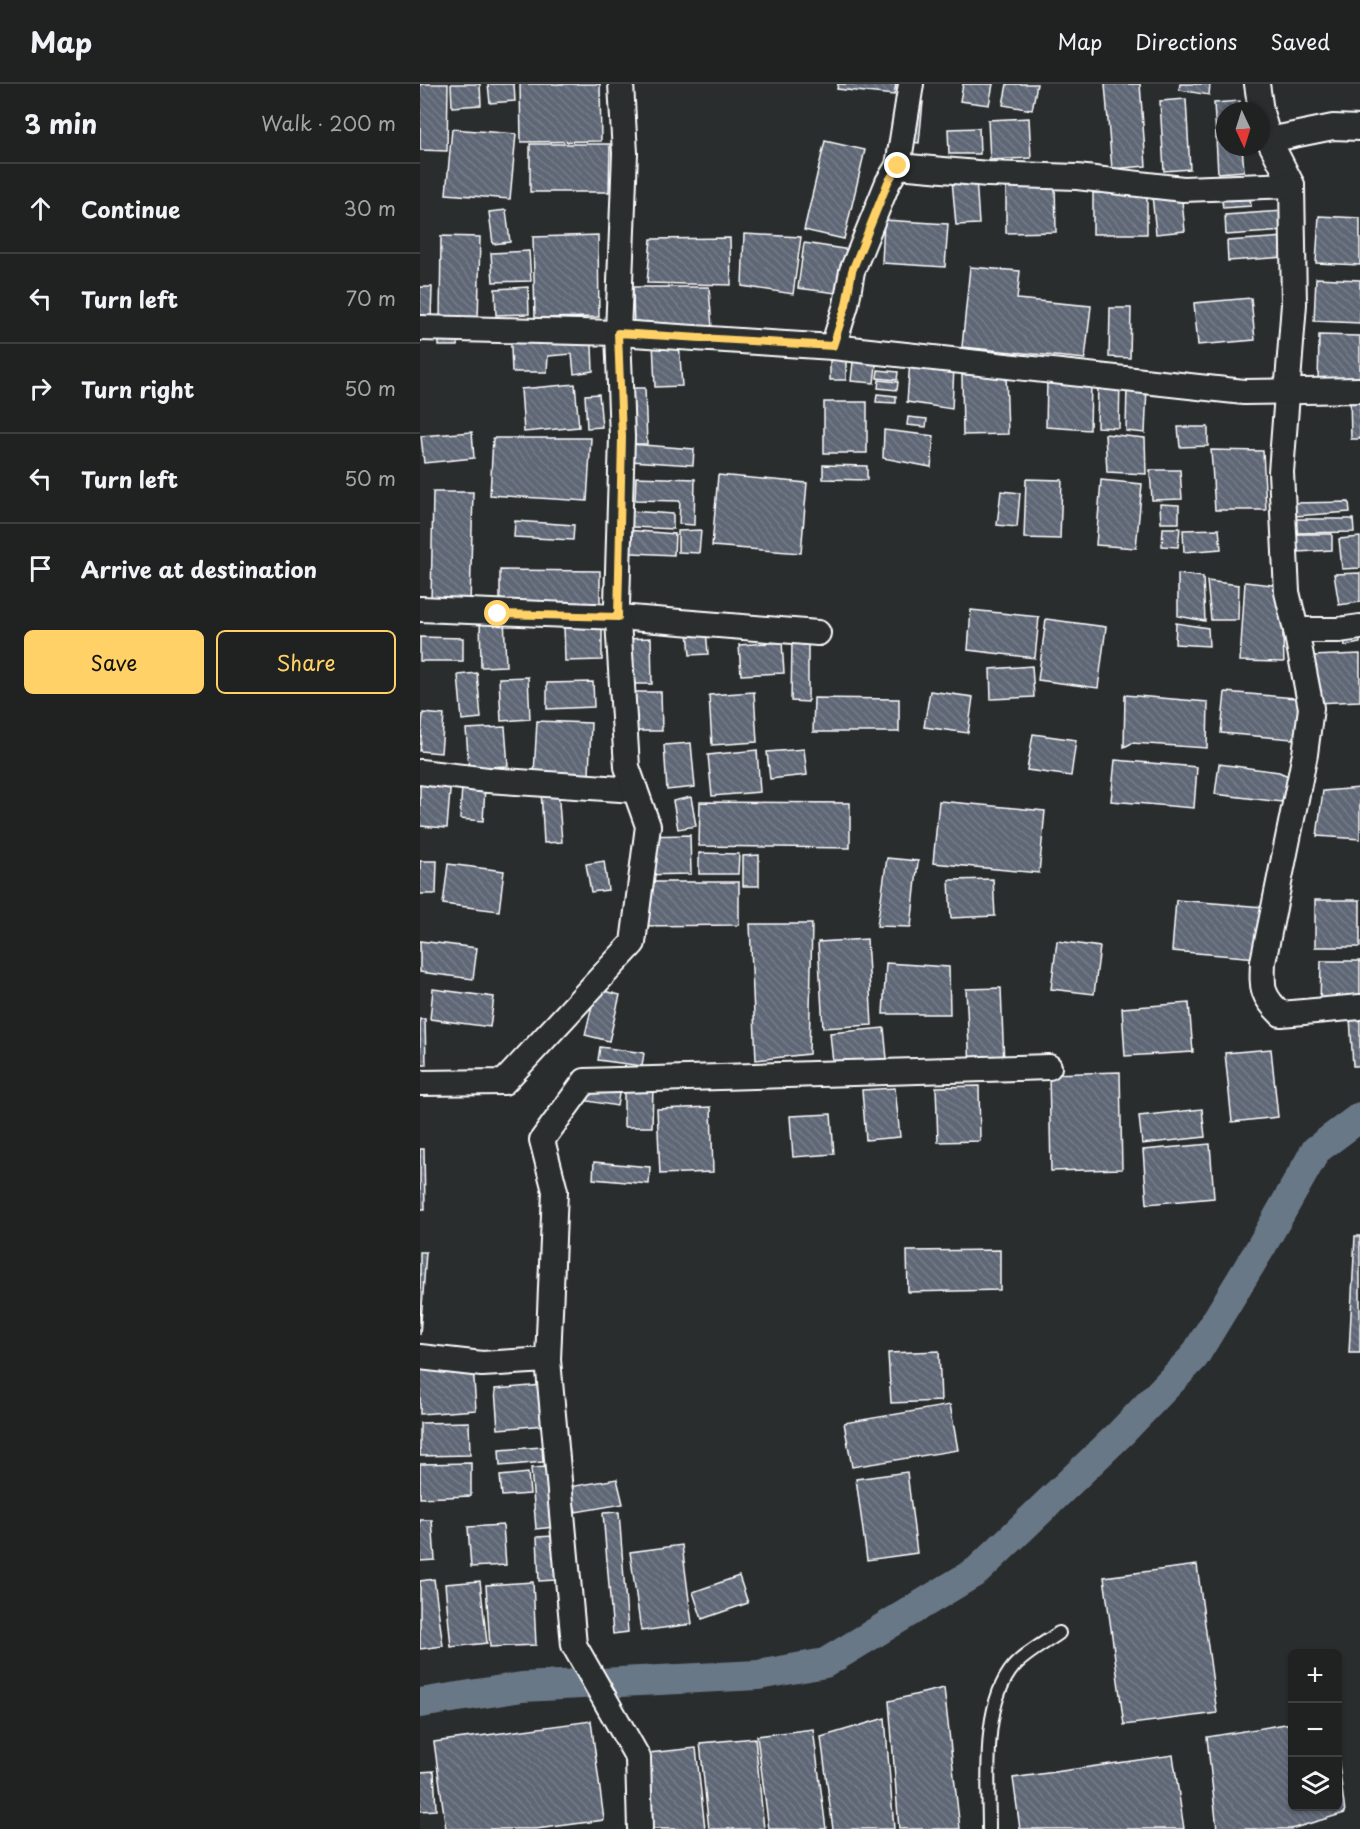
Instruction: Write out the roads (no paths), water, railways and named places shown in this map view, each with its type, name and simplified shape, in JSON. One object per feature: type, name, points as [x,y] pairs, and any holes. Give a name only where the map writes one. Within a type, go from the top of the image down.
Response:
[{"type":"street","points":[[420,1083],[504,1082],[633,943],[648,826],[627,767],[618,617],[622,437],[618,333],[625,153],[621,84]]},
{"type":"street","points":[[833,346],[846,305],[852,271],[888,182],[898,166],[911,84]]},
{"type":"street","points":[[1257,84],[1260,102]]},
{"type":"street","points":[[1270,140],[1334,128],[1360,128]]},
{"type":"street","points":[[1270,142],[1292,184],[1294,304],[1281,472],[1287,592],[1311,708],[1305,754],[1263,962],[1262,988],[1267,1000],[1281,1014],[1360,1007]]},
{"type":"street","points":[[898,166],[988,174],[1077,177],[1183,189],[1292,184]]},
{"type":"street","points":[[420,328],[618,333],[833,346],[1244,392],[1360,390]]},
{"type":"street","points":[[420,609],[618,617],[818,633]]},
{"type":"street","points":[[1296,630],[1339,630],[1360,627]]},
{"type":"street","points":[[420,772],[488,780],[635,790]]},
{"type":"street","points":[[640,1829],[638,1758],[574,1645],[548,1360],[555,1191],[542,1140],[585,1081],[1049,1067]]},
{"type":"street","points":[[420,1357],[482,1364],[548,1360]]},
{"type":"lane","points":[[989,1829],[990,1744],[998,1691],[1015,1665],[1059,1633]]},
{"type":"waterway","points":[[420,1703],[522,1687],[758,1675],[825,1663],[977,1571],[1120,1434],[1194,1357],[1261,1247],[1316,1150],[1360,1117]]}]
